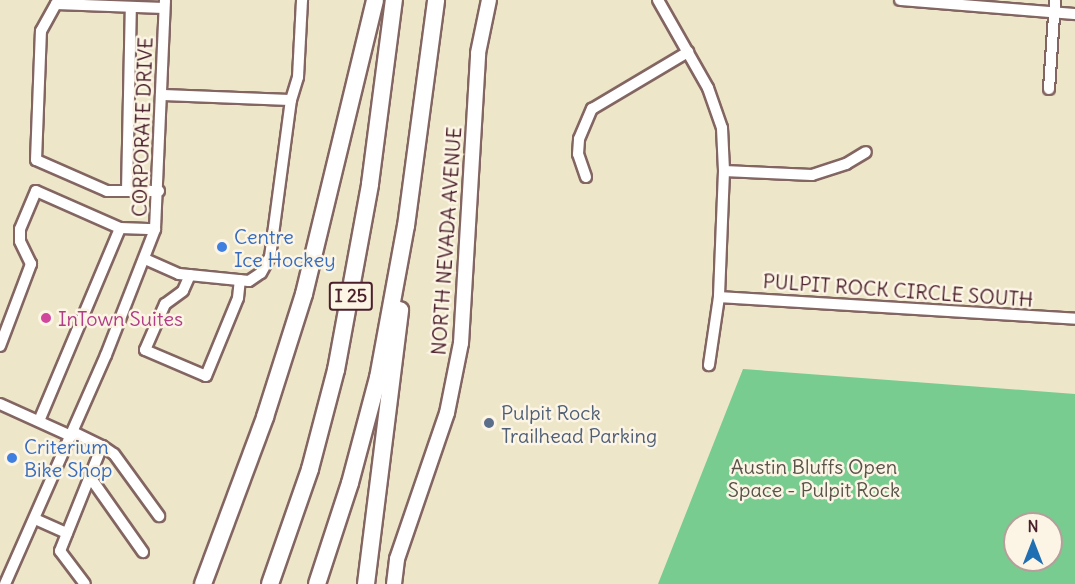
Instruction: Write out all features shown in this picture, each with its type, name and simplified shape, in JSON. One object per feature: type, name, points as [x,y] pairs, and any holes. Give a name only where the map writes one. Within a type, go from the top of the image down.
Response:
[{"type":"highway","points":[[203,584],[265,417],[304,294],[375,0]]},
{"type":"highway","name":"I 25","points":[[270,584],[310,469],[336,370],[370,184],[394,0]]},
{"type":"highway","name":"I 25","points":[[317,584],[350,483],[378,378],[412,183],[436,0]]},
{"type":"highway","points":[[366,584],[392,399],[412,183]]},
{"type":"main road","name":"NORTH NEVADA AVENUE","points":[[394,584],[398,559],[447,413],[462,344],[478,53],[489,0]]},
{"type":"street","points":[[145,259],[179,274],[249,281],[261,273],[270,256],[291,100],[298,77],[302,0]]},
{"type":"street","points":[[658,0],[688,52],[718,113],[724,171],[719,297],[709,365]]},
{"type":"street","points":[[900,0],[1075,14]]},
{"type":"street","points":[[1049,89],[1055,0]]},
{"type":"street","points":[[159,191],[107,191],[36,160],[41,31],[56,4],[131,7],[165,4]]},
{"type":"street","name":"CORPORATE DRIVE","points":[[5,584],[72,434],[156,229],[165,4]]},
{"type":"street","points":[[127,191],[131,7]]},
{"type":"street","points":[[586,177],[578,154],[579,139],[592,109],[688,52]]},
{"type":"street","points":[[162,94],[291,100]]},
{"type":"street","points":[[724,171],[812,176],[846,164],[866,152]]},
{"type":"street","points":[[0,346],[31,264],[20,241],[20,229],[36,191],[120,228],[156,229]]},
{"type":"street","points":[[39,421],[120,228]]},
{"type":"street","points":[[190,275],[183,291],[165,304],[145,350],[206,376],[238,298],[240,280]]},
{"type":"street","name":"PULPIT ROCK CIRCLE SOUTH","points":[[719,297],[1075,319]]},
{"type":"street","points":[[0,404],[102,446],[114,454],[159,516]]},
{"type":"street","points":[[85,584],[60,551],[102,446]]},
{"type":"street","points":[[90,477],[143,552]]},
{"type":"street","points":[[35,519],[67,533]]},
{"type":"green space","name":"Austin Bluffs Open Space - Pulpit Rock","points":[[743,369],[1075,394],[1075,584],[658,584]]},
{"type":"place","name":"Centre Ice Hockey","points":[[222,247]]},
{"type":"place","name":"InTown Suites","points":[[46,318]]},
{"type":"place","name":"Pulpit Rock Trailhead Parking","points":[[489,423]]},
{"type":"place","name":"Criterium Bike Shop","points":[[12,458]]}]
